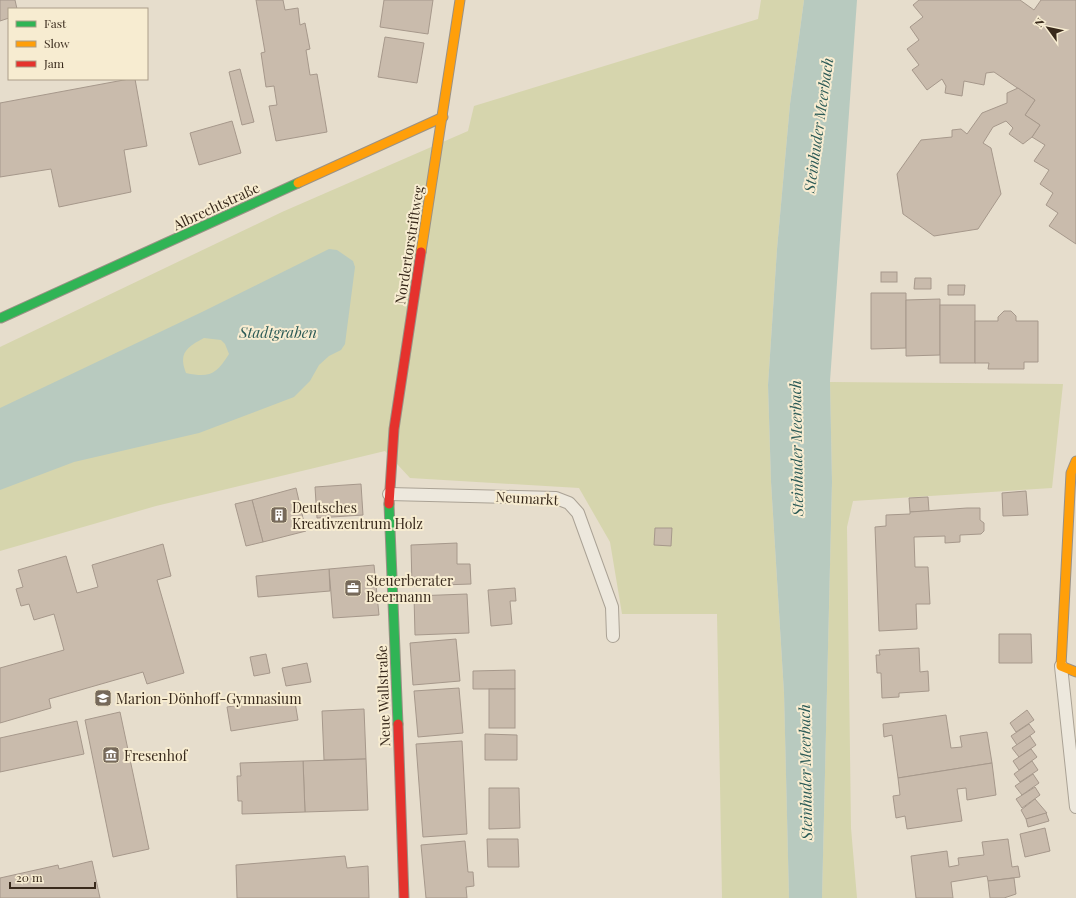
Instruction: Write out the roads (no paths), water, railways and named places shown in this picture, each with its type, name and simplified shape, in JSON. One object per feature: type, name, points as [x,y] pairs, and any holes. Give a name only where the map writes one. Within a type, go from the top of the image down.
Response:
[{"type":"street","name":"Nordertorstriftweg","points":[[389,494],[394,429],[460,0]]},
{"type":"street","name":"Albrechtstraße","points":[[1,318],[443,117]]},
{"type":"street","points":[[1076,460],[1071,473],[1061,666],[1076,672]]},
{"type":"street","name":"Neue Wallstraße","points":[[389,494],[404,898]]},
{"type":"lane","name":"Neumarkt","points":[[389,494],[556,498],[566,500],[578,512],[612,606],[613,636]]},
{"type":"lane","points":[[1061,666],[1076,807]]},
{"type":"water","name":"Steinhuder Meerbach","points":[[804,0],[857,0],[830,381],[832,482],[822,898],[789,898],[784,693],[771,482],[768,385],[777,249],[790,104]]},
{"type":"water","name":"Stadtgraben","points":[[329,249],[337,250],[353,261],[355,267],[345,344],[341,350],[329,356],[319,365],[310,381],[294,397],[199,433],[74,462],[0,490],[0,408],[202,312]],"holes":[[[204,338],[221,340],[225,344],[229,354],[216,371],[206,375],[186,373],[183,360],[186,351],[193,344]]]},
{"type":"place","name":"Deutsches Kreativzentrum Holz","points":[[279,515]]},
{"type":"place","name":"Steuerberater Beermann","points":[[353,588]]},
{"type":"place","name":"Marion-Dönhoff-Gymnasium","points":[[103,698]]},
{"type":"place","name":"Fresenhof","points":[[111,755]]}]
